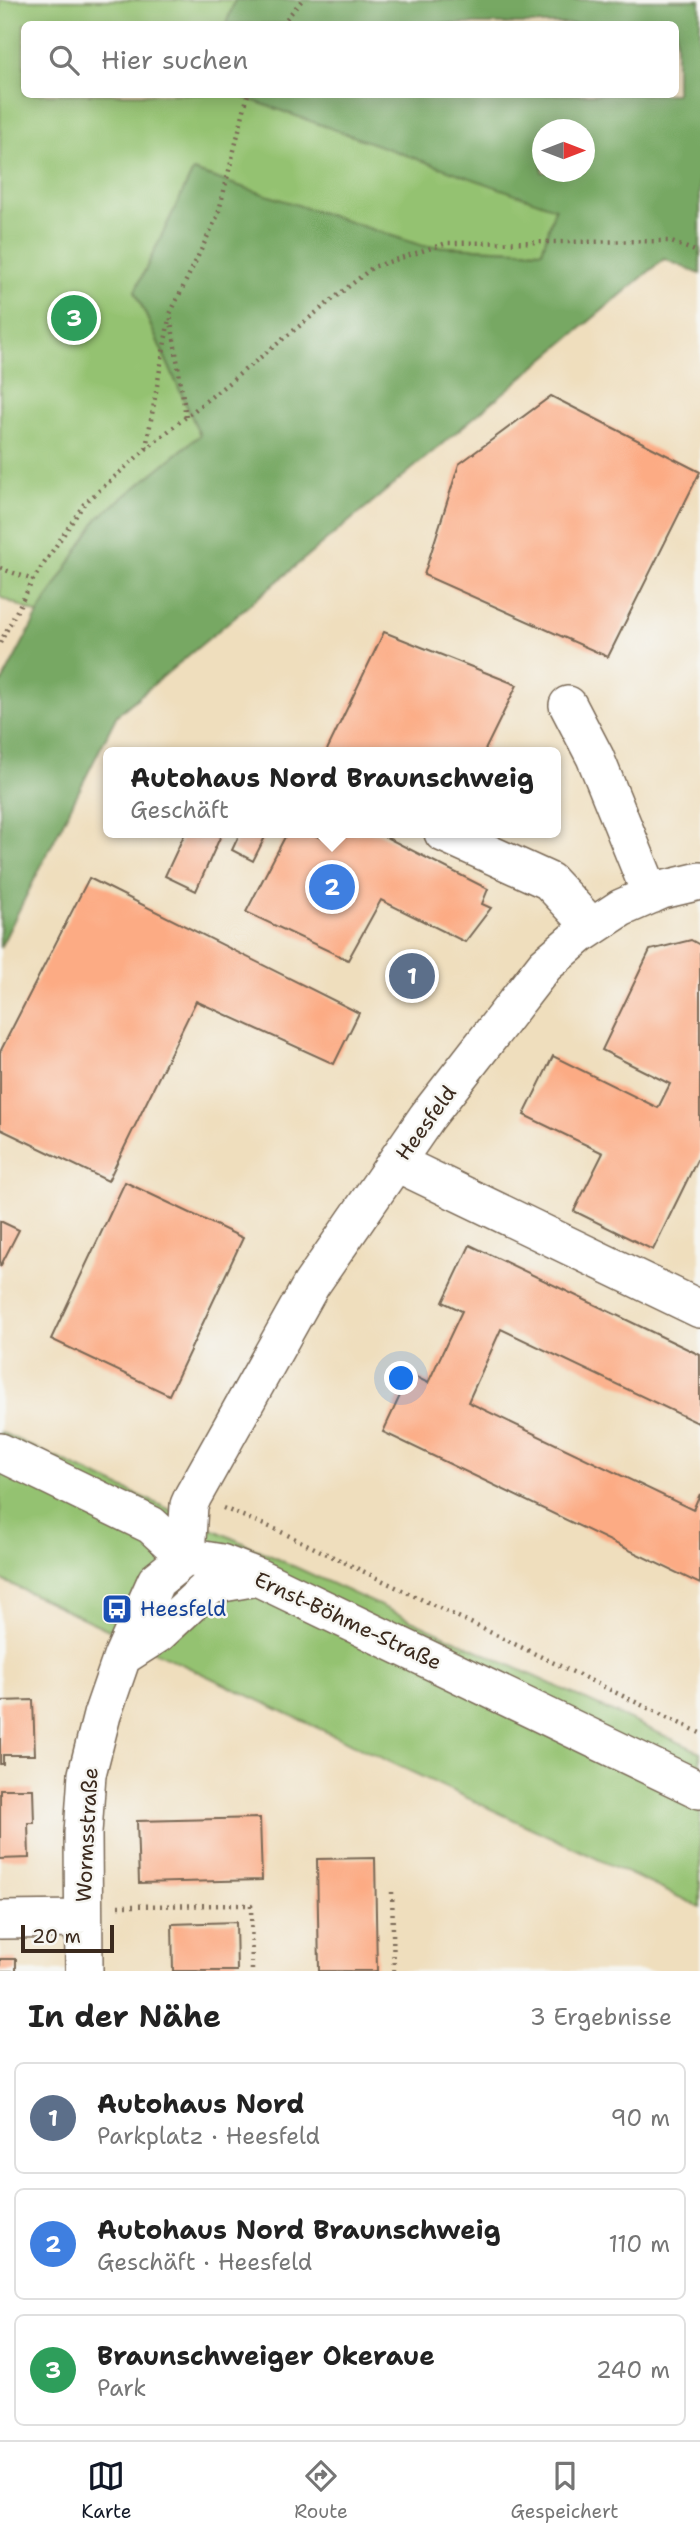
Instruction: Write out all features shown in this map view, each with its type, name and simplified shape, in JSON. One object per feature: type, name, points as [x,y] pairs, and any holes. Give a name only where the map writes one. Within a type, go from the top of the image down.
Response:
[{"type":"street","points":[[568,705],[595,757],[651,895]]},
{"type":"street","points":[[454,838],[549,881],[592,927]]},
{"type":"street","name":"Heesfeld","points":[[186,1558],[189,1505],[193,1496],[311,1285],[428,1117],[545,965],[592,927],[621,908],[651,895],[700,881]]},
{"type":"street","points":[[397,1163],[700,1309]]},
{"type":"street","points":[[0,1452],[151,1525],[186,1558]]},
{"type":"street","name":"Ernst-Böhme-Straße","points":[[186,1558],[221,1563],[257,1577],[700,1790]]},
{"type":"street","name":"Wormsstraße","points":[[84,1971],[83,1833],[87,1774],[102,1715],[122,1657],[156,1581],[186,1558]]},
{"type":"street","points":[[122,1657],[158,1634],[211,1585],[257,1577]]},
{"type":"street","points":[[0,1920],[83,1912]]},
{"type":"path","points":[[284,21],[302,0]]},
{"type":"path","points":[[146,449],[170,314],[218,215],[247,98]]},
{"type":"path","points":[[0,643],[33,580],[84,504],[146,449],[373,267],[447,243],[669,241],[700,253]]},
{"type":"path","points":[[170,314],[186,417]]},
{"type":"path","points":[[0,568],[33,580]]},
{"type":"path","points":[[193,1496],[276,1530],[700,1733]]},
{"type":"path","points":[[392,1892],[394,1971]]},
{"type":"path","points":[[83,1912],[251,1905],[252,1971]]},
{"type":"green space","points":[[0,0],[700,0],[700,271],[553,216],[542,251],[423,246],[193,171],[135,291],[200,435],[98,518],[38,614],[0,597]]},
{"type":"green space","points":[[235,0],[700,0],[700,274],[664,259],[117,715],[0,948],[0,686],[38,614],[98,518],[200,435],[135,291],[193,171],[423,246],[542,251],[555,208],[245,98],[679,98],[679,21],[227,21]]},
{"type":"green space","points":[[0,1432],[700,1752],[700,1907],[0,1579]]},
{"type":"building","points":[[551,396],[700,472],[608,657],[424,575],[459,464]]},
{"type":"building","points":[[384,632],[517,685],[486,747],[328,747]]},
{"type":"building","points":[[183,838],[220,838],[196,891],[165,876]]},
{"type":"building","points":[[238,838],[264,838],[253,861],[232,850]]},
{"type":"building","points":[[284,838],[388,838],[488,889],[482,904],[491,908],[465,942],[381,900],[348,960],[246,912]]},
{"type":"building","points":[[89,878],[359,1013],[334,1064],[196,1001],[108,1181],[0,1129],[0,1052]]},
{"type":"building","points":[[691,940],[700,945],[700,1154],[653,1250],[574,1211],[603,1153],[524,1115],[553,1056],[658,1108],[670,1084],[602,1050],[650,950]]},
{"type":"building","points":[[125,1182],[243,1238],[169,1395],[51,1339]]},
{"type":"building","points":[[0,1221],[19,1230],[0,1267]]},
{"type":"building","points":[[470,1245],[700,1355],[700,1424],[501,1329],[468,1402],[693,1510],[700,1494],[700,1584],[383,1432],[410,1374],[428,1383],[462,1311],[443,1302]]},
{"type":"building","points":[[33,1700],[35,1755],[3,1755],[3,1764],[0,1764],[0,1701]]},
{"type":"building","points":[[0,1789],[33,1789],[34,1823],[28,1823],[29,1858],[0,1859]]},
{"type":"building","points":[[260,1818],[262,1880],[139,1883],[137,1821]]},
{"type":"building","points":[[375,1858],[377,1971],[319,1971],[317,1859]]},
{"type":"building","points":[[236,1922],[237,1971],[173,1971],[172,1924]]},
{"type":"building","points":[[0,1959],[16,1959],[16,1971],[0,1971]]},
{"type":"place","name":"Braunschweiger Okeraue","points":[[74,318]]},
{"type":"place","name":"Autohaus Nord Braunschweig","points":[[332,887]]},
{"type":"place","name":"Autohaus Nord","points":[[412,976]]},
{"type":"place","name":"Heesfeld","points":[[117,1609]]}]
